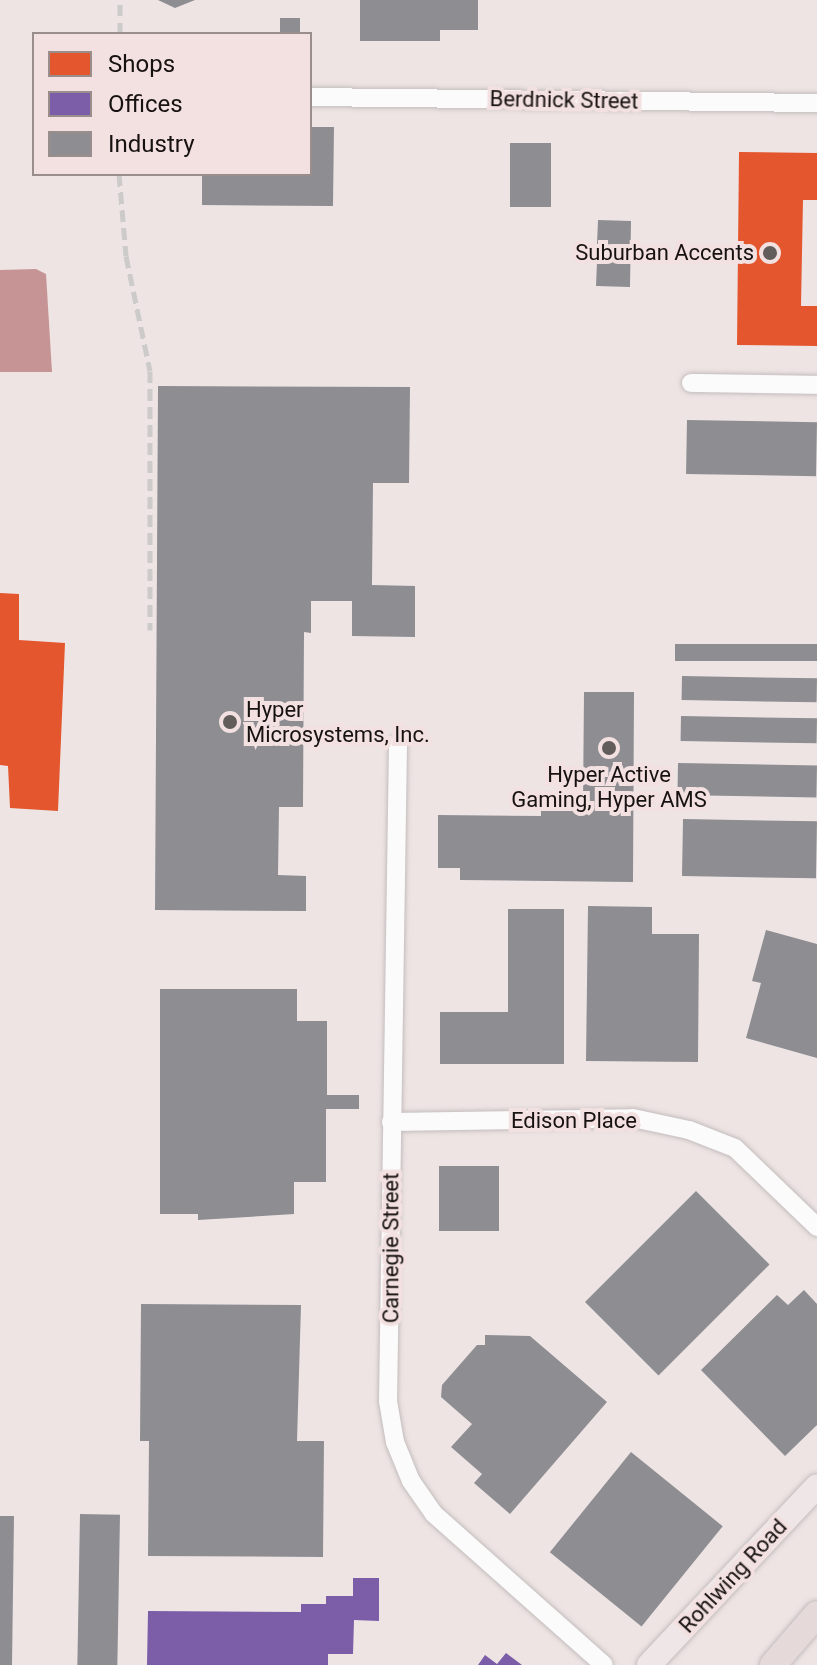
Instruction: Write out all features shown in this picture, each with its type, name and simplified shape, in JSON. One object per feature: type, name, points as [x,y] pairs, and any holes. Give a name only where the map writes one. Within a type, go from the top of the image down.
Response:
[{"type":"highway","points":[[773,1665],[817,1614]]},
{"type":"main road","name":"Rohlwing Road","points":[[649,1665],[817,1486]]},
{"type":"street","name":"Berdnick Street","points":[[312,97],[817,103]]},
{"type":"street","points":[[691,383],[817,385]]},
{"type":"street","name":"Carnegie Street","points":[[398,744],[388,1401],[400,1455],[434,1514],[604,1665]]},
{"type":"street","name":"Edison Place","points":[[391,1122],[633,1118],[689,1130],[735,1148],[817,1227]]},
{"type":"shaded area","points":[[36,269],[46,274],[52,372],[0,372],[0,270]]},
{"type":"building: Shops","name":"Suburban Accents","points":[[739,152],[817,153],[817,200],[803,200],[801,306],[817,306],[817,346],[737,345]]},
{"type":"building: Shops","points":[[0,593],[19,594],[19,640],[65,643],[58,811],[10,808],[8,766],[0,765]]},
{"type":"building: Offices","points":[[353,1578],[379,1578],[379,1621],[354,1620],[353,1654],[328,1654],[328,1665],[147,1665],[148,1611],[301,1612],[301,1604],[326,1604],[326,1596],[353,1596]]},
{"type":"building: Offices","points":[[506,1653],[522,1665],[478,1665],[485,1655],[497,1664]]},
{"type":"building: Industry","points":[[158,0],[195,0],[175,8]]},
{"type":"building: Industry","points":[[360,0],[478,0],[478,30],[440,30],[440,41],[360,41]]},
{"type":"building: Industry","points":[[280,18],[300,18],[300,32],[280,32]]},
{"type":"building: Industry","points":[[312,127],[334,127],[333,206],[202,205],[202,176],[312,176]]},
{"type":"building: Industry","points":[[510,143],[551,143],[551,207],[510,207]]},
{"type":"building: Industry","points":[[598,220],[631,221],[630,287],[596,286],[597,262],[586,262],[586,244],[597,244]]},
{"type":"building: Industry","name":"Hyper Microsystems, Inc.","points":[[158,386],[410,387],[409,483],[373,483],[372,585],[415,586],[415,637],[352,636],[352,601],[311,601],[311,633],[304,632],[303,807],[279,807],[278,875],[306,876],[306,911],[155,910]]},
{"type":"building: Industry","points":[[687,420],[817,422],[816,476],[686,474]]},
{"type":"building: Industry","points":[[675,644],[817,644],[817,661],[675,661]]},
{"type":"building: Industry","points":[[682,676],[817,678],[817,702],[682,700]]},
{"type":"building: Industry","name":"Hyper Active Gaming, Hyper AMS","points":[[584,692],[634,692],[633,882],[460,880],[460,868],[438,868],[438,815],[541,816],[541,804],[583,804]]},
{"type":"building: Industry","points":[[681,716],[817,718],[817,743],[681,741]]},
{"type":"building: Industry","points":[[678,763],[817,765],[816,797],[677,795]]},
{"type":"building: Industry","points":[[683,819],[817,821],[816,878],[682,876]]},
{"type":"building: Industry","points":[[588,906],[652,907],[652,934],[699,934],[698,1062],[586,1061]]},
{"type":"building: Industry","points":[[508,909],[564,909],[564,1064],[440,1064],[440,1012],[508,1012]]},
{"type":"building: Industry","points":[[766,930],[817,944],[817,1058],[746,1038],[761,983],[752,981]]},
{"type":"building: Industry","points":[[160,989],[297,989],[297,1021],[327,1021],[327,1095],[359,1095],[359,1109],[326,1109],[326,1182],[294,1182],[294,1214],[198,1220],[198,1214],[160,1214]]},
{"type":"building: Industry","points":[[439,1166],[499,1166],[499,1231],[439,1231]]},
{"type":"building: Industry","points":[[696,1191],[770,1265],[659,1376],[585,1302]]},
{"type":"building: Industry","points":[[804,1290],[817,1304],[817,1425],[785,1456],[701,1370],[777,1295],[788,1305]]},
{"type":"building: Industry","points":[[141,1304],[301,1305],[297,1441],[324,1441],[323,1557],[148,1556],[149,1441],[140,1441]]},
{"type":"building: Industry","points":[[485,1335],[530,1336],[607,1402],[510,1514],[474,1483],[482,1474],[451,1447],[472,1424],[441,1397],[442,1385],[477,1345],[485,1345]]},
{"type":"building: Industry","points":[[631,1452],[723,1526],[642,1627],[550,1552]]},
{"type":"building: Industry","points":[[80,1514],[120,1515],[117,1665],[77,1665]]},
{"type":"building: Industry","points":[[0,1516],[14,1516],[12,1665],[0,1665]]},
{"type":"railway","points":[[120,0],[120,32]]},
{"type":"railway","points":[[119,176],[126,256],[150,371],[150,630]]},
{"type":"place","name":"Suburban Accents","points":[[770,253]]},
{"type":"place","name":"Hyper Microsystems, Inc.","points":[[230,722]]},
{"type":"place","name":"Hyper Active Gaming, Hyper AMS","points":[[609,748]]}]
